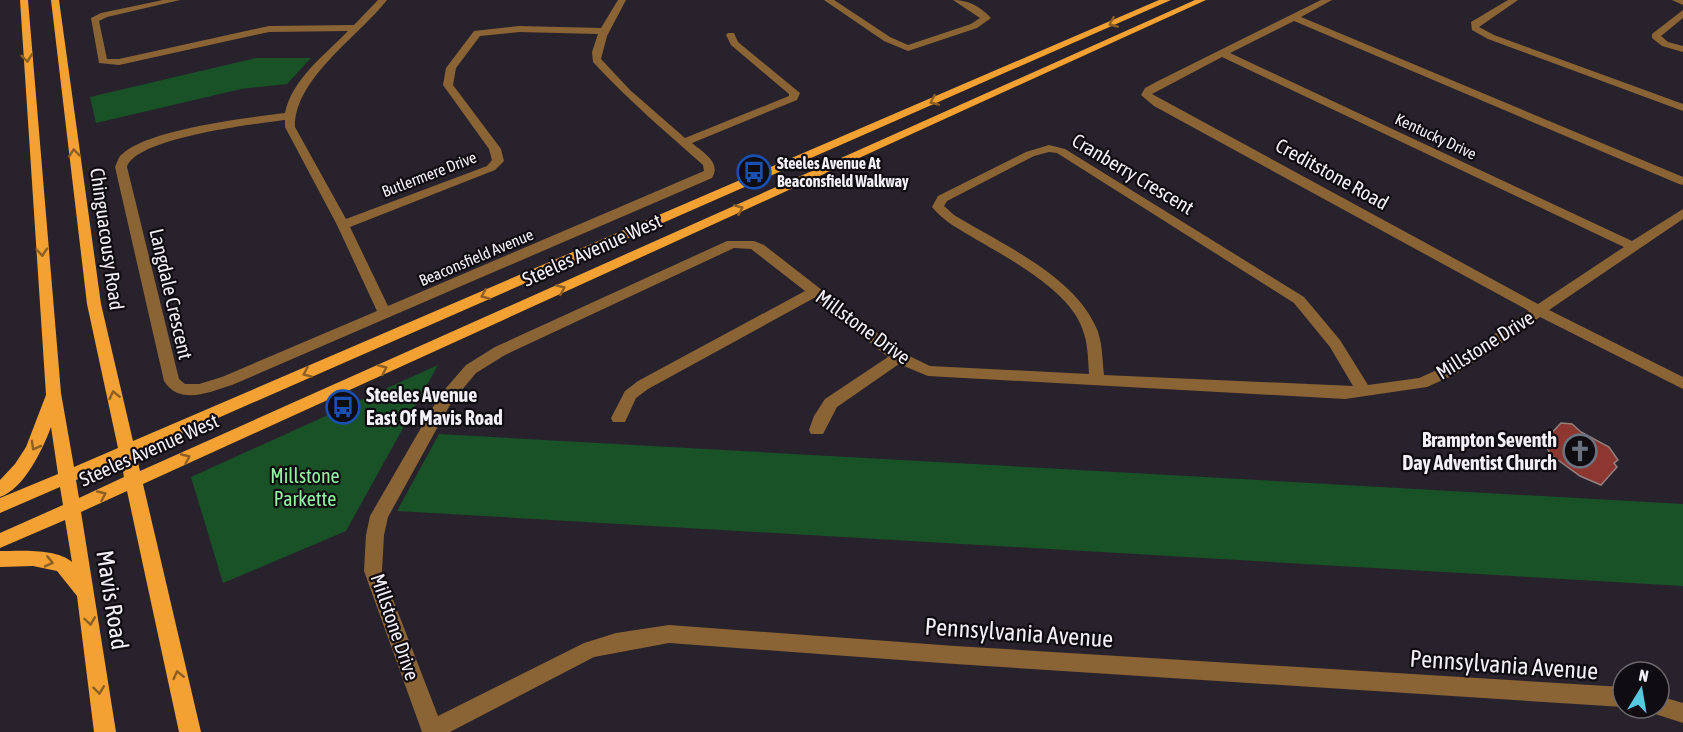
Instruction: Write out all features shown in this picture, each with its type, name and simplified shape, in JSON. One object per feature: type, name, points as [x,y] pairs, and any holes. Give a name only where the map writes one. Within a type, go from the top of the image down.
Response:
[{"type":"main road","points":[[24,0],[25,42],[53,393],[66,477]]},
{"type":"main road","name":"Chinguacousy Road","points":[[55,0],[94,304],[133,482]]},
{"type":"main road","name":"Steeles Avenue West","points":[[0,506],[1167,0]]},
{"type":"main road","name":"Steeles Avenue West","points":[[0,541],[1202,0]]},
{"type":"main road","points":[[0,490],[12,479],[38,444],[53,393]]},
{"type":"main road","name":"Mavis Road","points":[[66,477],[86,593],[105,732]]},
{"type":"main road","name":"Mavis Road","points":[[133,482],[190,732]]},
{"type":"main road","points":[[0,560],[33,558],[63,565],[86,593]]},
{"type":"street","points":[[176,0],[104,15],[94,20],[102,61],[119,62],[269,29],[354,28]]},
{"type":"street","points":[[383,0],[354,28],[297,93],[289,116],[290,127],[343,225],[385,314]]},
{"type":"street","name":"Beaconsfield Avenue","points":[[385,314],[708,175],[709,164],[626,92],[596,60],[604,31],[622,0]]},
{"type":"street","points":[[828,0],[887,39],[908,48],[974,26],[986,18],[979,11],[957,0]]},
{"type":"street","name":"Creditstone Road","points":[[1328,0],[1160,84],[1149,90],[1146,95],[1158,104],[1540,311],[1683,384]]},
{"type":"street","points":[[1514,0],[1474,24],[1475,28],[1491,37],[1683,108]]},
{"type":"street","points":[[1676,0],[1683,2]]},
{"type":"street","points":[[1683,13],[1655,36],[1665,44],[1683,49]]},
{"type":"street","points":[[1293,17],[1683,181]]},
{"type":"street","name":"Butlermere Drive","points":[[343,225],[491,168],[498,161],[495,149],[448,85],[450,68],[477,33],[519,29],[604,31]]},
{"type":"street","points":[[682,142],[794,98],[795,93],[734,43],[730,35]]},
{"type":"street","name":"Kentucky Drive","points":[[1224,54],[1634,247]]},
{"type":"street","name":"Langdale Crescent","points":[[289,116],[238,123],[146,145],[124,158],[121,167],[172,381],[181,390],[199,389],[218,384],[385,314]]},
{"type":"street","name":"Cranberry Crescent","points":[[1097,381],[1089,324],[1076,303],[1055,284],[950,218],[938,207],[942,200],[1030,154],[1049,148],[1061,151],[1299,300],[1335,344],[1364,391]]},
{"type":"street","name":"Millstone Drive","points":[[433,731],[373,571],[375,535],[380,516],[444,399],[471,369],[500,351],[732,244],[754,245],[898,357],[928,371],[1306,392],[1364,391],[1422,383],[1441,374],[1540,311],[1683,213]]},
{"type":"street","points":[[619,418],[630,395],[643,385],[814,292]]},
{"type":"street","points":[[817,430],[822,416],[831,403],[898,357]]},
{"type":"street","name":"Pennsylvania Avenue","points":[[433,731],[585,650],[630,638],[669,634],[954,655],[1611,696]]},
{"type":"green space","points":[[256,58],[311,58],[287,84],[241,89],[96,123],[90,97]]},
{"type":"green space","name":"Millstone Parkette","points":[[438,365],[346,531],[223,583],[191,477]]},
{"type":"green space","points":[[439,434],[1683,504],[1683,586],[397,511]]},
{"type":"building","name":"Brampton Seventh Day Adventist Church","points":[[1561,423],[1572,424],[1581,432],[1609,447],[1618,460],[1614,463],[1617,467],[1601,485],[1580,476],[1550,454],[1544,441]]},
{"type":"place","name":"Steeles Avenue At Beaconsfield Walkway","points":[[754,172]]},
{"type":"place","name":"Steeles Avenue East Of Mavis Road","points":[[343,407]]},
{"type":"place","name":"Brampton Seventh Day Adventist Church","points":[[1580,451]]}]
